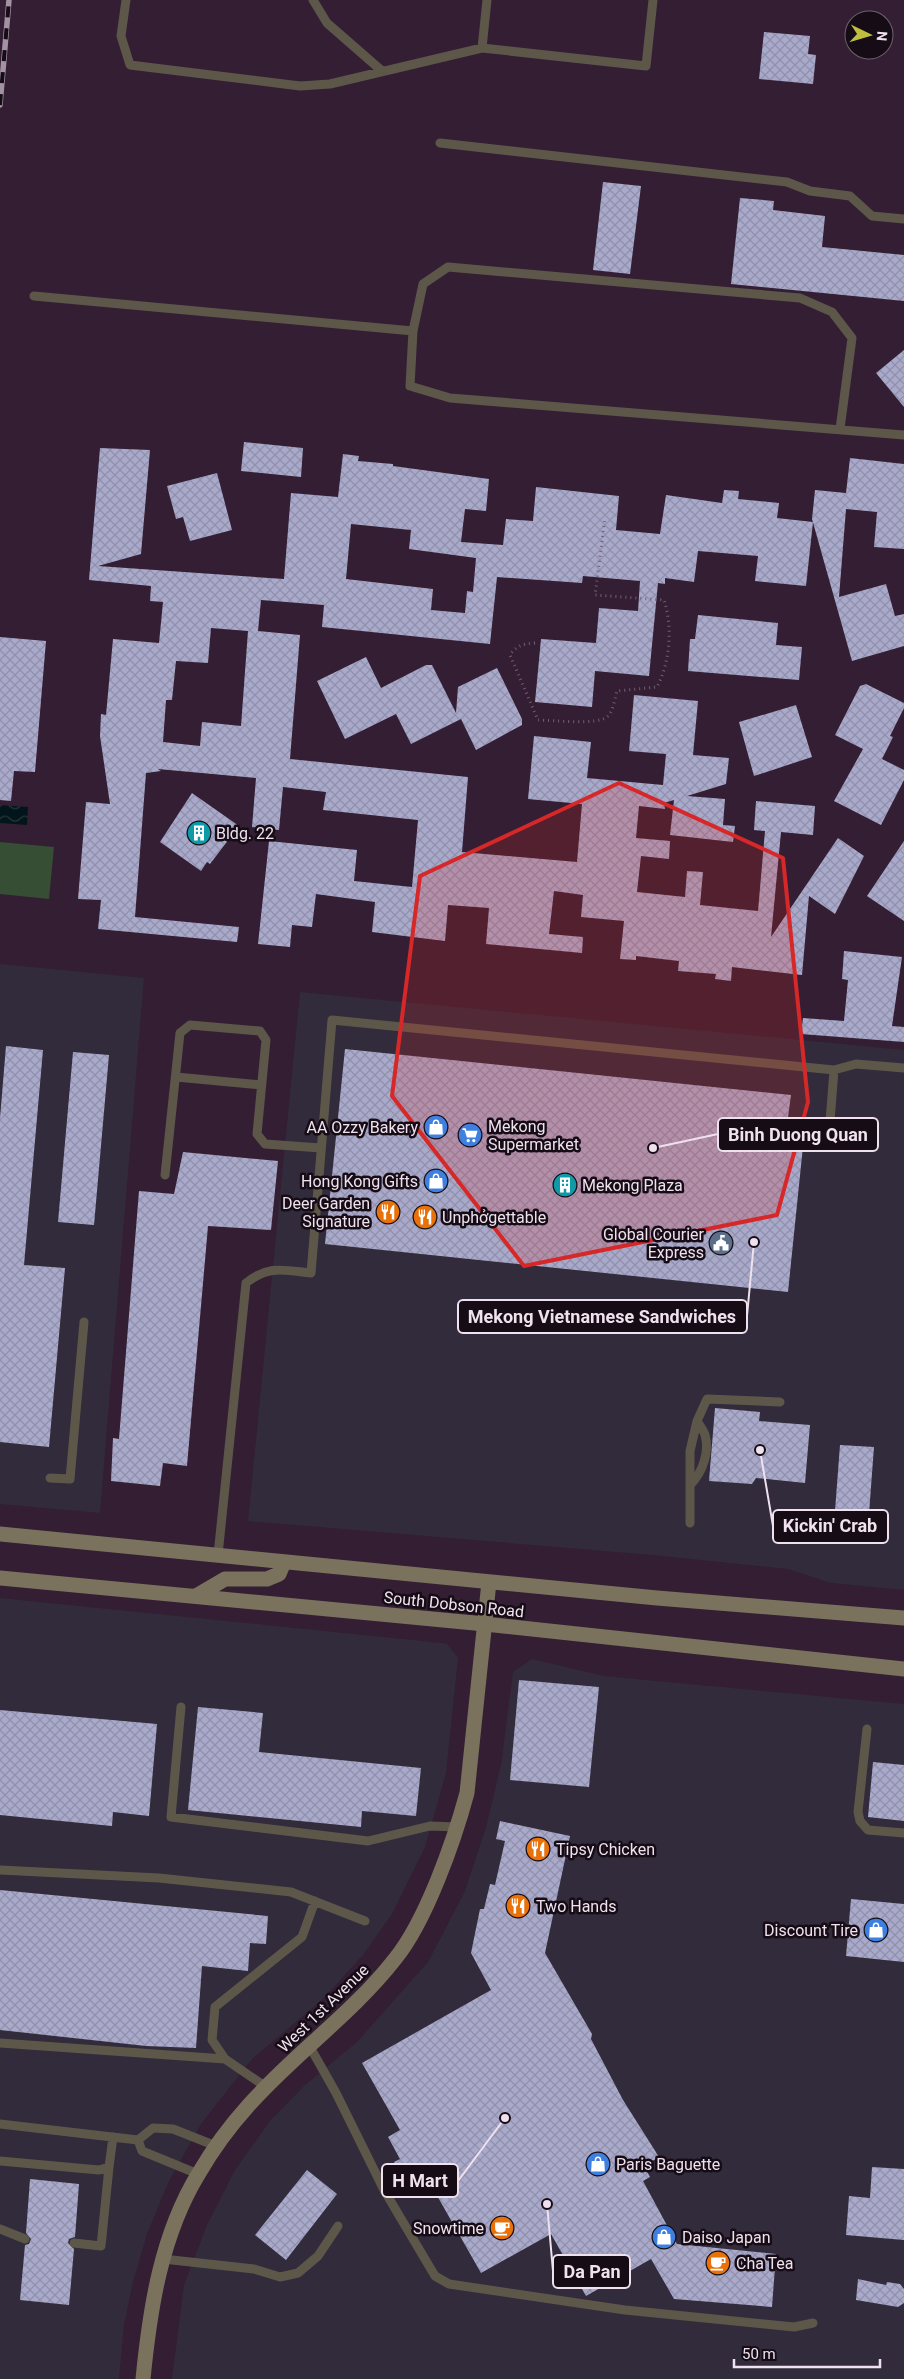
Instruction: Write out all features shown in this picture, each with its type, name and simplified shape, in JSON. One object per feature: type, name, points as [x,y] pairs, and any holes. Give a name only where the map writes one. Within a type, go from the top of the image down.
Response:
[{"type":"main road","name":"South Dobson Road","points":[[0,1534],[489,1582],[904,1618]]},
{"type":"main road","points":[[196,1596],[225,1578],[267,1579],[279,1574],[284,1562]]},
{"type":"main road","name":"South Dobson Road","points":[[0,1578],[485,1624],[904,1669]]},
{"type":"main road","name":"West 1st Avenue","points":[[143,2379],[154,2292],[162,2258],[198,2174],[216,2146],[248,2106],[358,2002],[406,1944],[427,1902],[458,1827],[467,1793],[489,1582]]},
{"type":"lane","points":[[126,0],[121,36],[130,65],[300,86],[330,84],[482,48],[646,66],[653,0]]},
{"type":"lane","points":[[313,0],[326,23],[382,71]]},
{"type":"lane","points":[[482,48],[487,0]]},
{"type":"lane","points":[[440,143],[787,182],[810,191],[850,196],[872,216],[904,219]]},
{"type":"lane","points":[[840,429],[852,338],[832,312],[800,298],[448,267],[423,284],[413,330],[410,386],[450,398],[904,435]]},
{"type":"lane","points":[[34,296],[413,330]]},
{"type":"lane","points":[[218,1555],[246,1283],[260,1272],[280,1270],[311,1272],[332,1020],[834,1070],[856,1064],[904,1068]]},
{"type":"lane","points":[[165,1175],[180,1033],[190,1025],[260,1030],[266,1040],[257,1134],[265,1144],[321,1148]]},
{"type":"lane","points":[[828,1147],[834,1070]]},
{"type":"lane","points":[[176,1077],[261,1084]]},
{"type":"lane","points":[[50,1478],[70,1479],[84,1322]]},
{"type":"lane","points":[[690,1523],[690,1451],[697,1421],[707,1399],[780,1402]]},
{"type":"lane","points":[[691,1484],[699,1476],[706,1452],[705,1436],[697,1421]]},
{"type":"lane","points":[[182,1707],[171,1817],[368,1841],[430,1826],[458,1827]]},
{"type":"lane","points":[[867,1729],[858,1812],[860,1821],[868,1830],[904,1833]]},
{"type":"lane","points":[[0,1870],[159,1878],[292,1892],[366,1921]]},
{"type":"lane","points":[[266,2087],[225,2059],[212,2040],[215,2007],[302,1937],[315,1901]]},
{"type":"lane","points":[[0,2044],[225,2059]]},
{"type":"lane","points":[[310,2047],[336,2093],[384,2190],[435,2276],[449,2284],[625,2310],[794,2327],[813,2323]]},
{"type":"lane","points":[[0,2124],[138,2140],[153,2128],[173,2129],[216,2146]]},
{"type":"lane","points":[[74,2243],[101,2246],[113,2138]]},
{"type":"lane","points":[[138,2140],[142,2151],[198,2174]]},
{"type":"lane","points":[[0,2161],[99,2170],[109,2167]]},
{"type":"lane","points":[[162,2258],[254,2269],[280,2277],[298,2273],[318,2256],[338,2226]]},
{"type":"lane","points":[[0,2229],[25,2239]]},
{"type":"path","points":[[535,643],[524,644],[510,654],[538,720],[597,721],[609,716],[618,691],[657,687],[663,674],[666,659],[669,623],[664,600],[595,595],[605,518]]},
{"type":"highlighted area","points":[[619,783],[783,858],[808,1102],[777,1215],[524,1266],[392,1096],[420,876]]},
{"type":"shaded area","points":[[0,964],[144,978],[100,1513],[0,1504]]},
{"type":"shaded area","points":[[300,992],[904,1050],[904,1590],[831,1583],[788,1569],[652,1555],[248,1521]]},
{"type":"shaded area","points":[[0,1598],[442,1643],[447,1644],[458,1658],[446,1773],[425,1847],[392,1914],[363,1955],[322,2000],[252,2059],[201,2124],[168,2183],[147,2234],[133,2282],[124,2325],[119,2379],[0,2379]]},
{"type":"shaded area","points":[[532,1659],[604,1676],[904,1704],[904,2379],[172,2379],[184,2285],[207,2225],[235,2170],[270,2121],[304,2086],[357,2042],[428,1962],[465,1891],[486,1827],[501,1765],[513,1672]]},
{"type":"green space","points":[[0,842],[54,847],[49,899],[0,894]]},
{"type":"water","points":[[0,805],[28,807],[27,825],[0,823]]},
{"type":"building","points":[[764,32],[810,36],[808,54],[816,55],[813,84],[759,79]]},
{"type":"building","points":[[603,182],[641,186],[630,274],[593,270]]},
{"type":"building","points":[[740,198],[774,201],[773,210],[825,216],[822,247],[904,255],[904,301],[731,284]]},
{"type":"building","points":[[904,350],[904,407],[876,373]]},
{"type":"building","points":[[244,442],[303,448],[301,477],[241,471]]},
{"type":"building","points":[[100,448],[150,450],[141,554],[98,566],[284,579],[291,493],[338,497],[343,454],[359,456],[358,461],[393,464],[393,466],[489,479],[486,511],[465,509],[461,542],[503,545],[506,519],[533,521],[536,487],[619,496],[616,530],[660,534],[666,495],[722,503],[724,490],[739,491],[738,499],[779,503],[777,518],[813,522],[806,586],[755,581],[758,556],[698,551],[694,582],[665,578],[665,584],[658,583],[649,676],[595,671],[592,707],[535,702],[541,639],[596,643],[599,608],[638,611],[640,581],[583,576],[582,583],[497,577],[490,644],[322,627],[324,605],[261,600],[258,631],[300,635],[290,759],[468,777],[462,852],[577,862],[582,804],[528,799],[534,736],[591,742],[587,778],[663,785],[666,754],[629,751],[634,695],[698,701],[693,755],[729,758],[726,784],[687,796],[725,799],[723,825],[735,826],[733,842],[670,835],[674,800],[664,803],[665,809],[639,806],[636,838],[670,841],[669,859],[641,856],[637,892],[685,897],[687,871],[703,872],[700,905],[758,911],[765,831],[754,830],[756,801],[815,806],[813,835],[781,832],[771,937],[838,838],[864,856],[835,914],[809,896],[802,975],[732,967],[731,981],[715,979],[716,974],[678,971],[679,961],[636,956],[636,960],[620,959],[624,921],[581,917],[583,895],[554,891],[549,934],[583,937],[582,953],[486,944],[489,908],[448,905],[445,941],[372,932],[375,902],[316,894],[312,927],[292,925],[290,947],[258,944],[269,841],[357,850],[354,881],[412,887],[418,820],[323,810],[326,792],[283,787],[279,830],[252,827],[256,778],[158,769],[161,771],[146,773],[135,917],[239,927],[237,942],[98,929],[101,900],[78,899],[86,802],[110,804],[100,736],[101,714],[106,715],[113,639],[159,643],[163,602],[150,601],[151,586],[89,580]],"holes":[[[351,524],[411,530],[409,549],[476,558],[473,592],[467,591],[465,613],[431,610],[433,589],[346,579]],[[211,628],[248,631],[241,726],[202,722],[200,746],[163,742],[166,700],[172,700],[176,661],[208,663]]]},
{"type":"building","points":[[850,458],[904,464],[904,549],[874,547],[877,512],[846,509],[839,597],[886,584],[895,616],[904,614],[904,646],[852,661],[812,519],[815,490],[846,493]]},
{"type":"building","points":[[217,473],[232,530],[190,541],[183,517],[176,519],[167,486]]},
{"type":"building","points":[[698,615],[778,623],[776,645],[802,647],[799,680],[688,671],[690,639],[695,639]]},
{"type":"building","points":[[0,637],[46,641],[35,772],[14,771],[11,801],[0,800]]},
{"type":"building","points":[[366,657],[381,688],[426,665],[432,665],[456,713],[458,687],[497,668],[522,719],[522,725],[476,750],[461,719],[411,744],[396,714],[345,739],[317,681]]},
{"type":"building","points":[[866,684],[904,703],[904,708],[890,736],[893,737],[882,759],[904,770],[904,780],[881,825],[834,801],[863,749],[835,735],[860,686]]},
{"type":"building","points":[[796,705],[812,757],[754,776],[739,722]]},
{"type":"building","name":"Bldg. 22","points":[[192,793],[239,826],[210,864],[207,862],[201,871],[160,842]]},
{"type":"building","points":[[904,841],[904,921],[867,896]]},
{"type":"building","points":[[844,951],[902,957],[892,1026],[904,1027],[904,1042],[801,1034],[803,1018],[844,1021],[848,980],[842,979]]},
{"type":"building","points":[[6,1046],[43,1050],[24,1265],[65,1268],[49,1447],[0,1442],[0,1118]]},
{"type":"building","name":"Mekong Plaza","points":[[345,1049],[791,1095],[787,1125],[805,1127],[788,1292],[325,1244]]},
{"type":"building","points":[[73,1052],[109,1055],[94,1225],[58,1222]]},
{"type":"building","points":[[183,1152],[278,1161],[271,1230],[208,1226],[187,1466],[163,1463],[160,1486],[111,1481],[113,1438],[119,1439],[139,1191],[174,1194]]},
{"type":"building","points":[[715,1408],[760,1412],[759,1421],[810,1425],[805,1483],[756,1478],[752,1484],[709,1481]]},
{"type":"building","points":[[840,1445],[874,1447],[867,1540],[833,1537]]},
{"type":"building","points":[[519,1680],[599,1687],[589,1787],[510,1780]]},
{"type":"building","points":[[198,1707],[263,1713],[259,1752],[421,1768],[416,1816],[362,1811],[361,1827],[188,1810]]},
{"type":"building","points":[[0,1710],[157,1724],[149,1816],[113,1812],[112,1826],[0,1815]]},
{"type":"building","points":[[873,1762],[904,1765],[904,1821],[868,1817]]},
{"type":"building","points":[[500,1821],[570,1836],[545,1953],[592,2034],[591,2039],[623,2100],[659,2157],[644,2166],[650,2177],[643,2181],[677,2244],[776,2254],[772,2307],[674,2299],[651,2259],[586,2296],[551,2234],[481,2273],[423,2171],[405,2182],[394,2162],[400,2159],[388,2137],[400,2130],[362,2063],[491,1990],[471,1953],[480,1909],[484,1909],[490,1884],[495,1885],[505,1841],[496,1839]]},
{"type":"building","points":[[0,1890],[268,1916],[266,1944],[250,1943],[248,1971],[202,1966],[196,2048],[146,2046],[0,2030]]},
{"type":"building","name":"Discount Tire","points":[[851,1899],[904,1904],[904,1962],[846,1956]]},
{"type":"building","points":[[872,2167],[904,2169],[904,2240],[846,2235],[849,2196],[870,2198]]},
{"type":"building","points":[[307,2170],[337,2194],[286,2260],[255,2235]]},
{"type":"building","points":[[30,2179],[79,2184],[75,2237],[69,2239],[68,2243],[74,2249],[69,2305],[20,2300],[25,2245],[29,2244],[31,2239],[26,2233]]},
{"type":"building","points":[[858,2279],[886,2285],[887,2282],[900,2284],[904,2289],[904,2303],[898,2307],[856,2300]]},
{"type":"railway","points":[[0,105],[9,0]]},
{"type":"place","name":"Bldg. 22","points":[[199,833]]},
{"type":"place","name":"AA Ozzy Bakery","points":[[436,1127]]},
{"type":"place","name":"Mekong Supermarket","points":[[470,1135]]},
{"type":"place","name":"Binh Duong Quan","points":[[653,1148]]},
{"type":"place","name":"Hong Kong Gifts","points":[[436,1181]]},
{"type":"place","name":"Mekong Plaza","points":[[565,1185]]},
{"type":"place","name":"Deer Garden Signature","points":[[388,1212]]},
{"type":"place","name":"Unphởgettable","points":[[425,1217]]},
{"type":"place","name":"Mekong Vietnamese Sandwiches","points":[[754,1242]]},
{"type":"place","name":"Global Courier Express","points":[[721,1243]]},
{"type":"place","name":"Kickin' Crab","points":[[760,1450]]},
{"type":"place","name":"Tipsy Chicken","points":[[538,1849]]},
{"type":"place","name":"Two Hands","points":[[518,1906]]},
{"type":"place","name":"Discount Tire","points":[[876,1930]]},
{"type":"place","name":"H Mart","points":[[505,2118]]},
{"type":"place","name":"Paris Baguette","points":[[598,2164]]},
{"type":"place","name":"Da Pan","points":[[547,2204]]},
{"type":"place","name":"Snowtime","points":[[502,2228]]},
{"type":"place","name":"Daiso Japan","points":[[664,2237]]},
{"type":"place","name":"Cha Tea","points":[[718,2263]]}]
